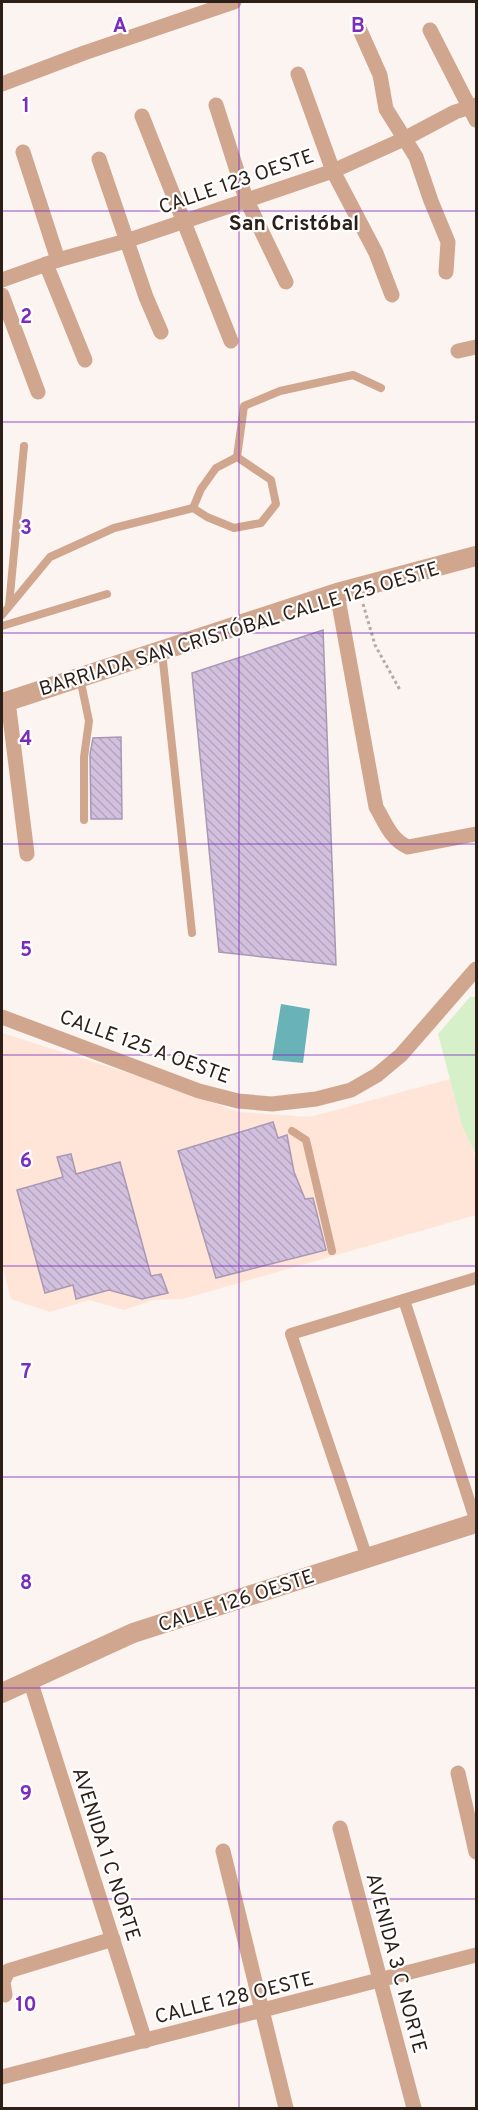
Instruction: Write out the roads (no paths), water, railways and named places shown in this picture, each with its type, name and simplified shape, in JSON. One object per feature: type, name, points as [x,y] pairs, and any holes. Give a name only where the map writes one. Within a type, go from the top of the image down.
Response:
[{"type":"street","points":[[2,84],[84,53],[234,2]]},
{"type":"street","points":[[359,28],[380,75],[386,109],[416,157],[448,242],[446,272]]},
{"type":"street","points":[[430,30],[473,106],[477,120]]},
{"type":"street","points":[[298,74],[333,171],[376,253],[392,295]]},
{"type":"street","points":[[216,105],[246,199],[286,282]]},
{"type":"street","name":"CALLE 123 OESTE","points":[[2,280],[333,171],[404,139],[454,112],[473,106]]},
{"type":"street","points":[[142,116],[231,341]]},
{"type":"street","points":[[23,152],[52,262],[85,360]]},
{"type":"street","points":[[99,159],[146,297],[161,332]]},
{"type":"street","points":[[2,295],[38,392]]},
{"type":"street","points":[[458,351],[477,346]]},
{"type":"street","name":"BARRIADA SAN CRISTÓBAL CALLE 125 OESTE","points":[[4,702],[337,593],[477,556]]},
{"type":"street","points":[[337,593],[376,807],[393,837],[408,847],[477,834]]},
{"type":"street","points":[[4,702],[9,770],[27,854]]},
{"type":"street","name":"CALLE 125 A OESTE","points":[[2,1017],[199,1091],[237,1101],[272,1104],[316,1099],[351,1090],[378,1075],[401,1055],[477,969]]},
{"type":"street","points":[[367,1558],[291,1334],[477,1278]]},
{"type":"street","points":[[404,1300],[477,1522]]},
{"type":"street","name":"CALLE 126 OESTE","points":[[2,1693],[133,1633],[477,1522]]},
{"type":"street","name":"AVENIDA 1 C NORTE","points":[[30,1680],[145,2041]]},
{"type":"street","points":[[458,1773],[477,1852]]},
{"type":"street","name":"AVENIDA 3 C NORTE","points":[[340,1828],[414,2109]]},
{"type":"street","points":[[222,1851],[286,2109]]},
{"type":"street","points":[[5,1995],[3,1982],[8,1971],[113,1939]]},
{"type":"street","name":"CALLE 128 OESTE","points":[[2,2077],[477,1955]]},
{"type":"lane","points":[[237,457],[244,406],[279,391],[353,375],[381,388]]},
{"type":"lane","points":[[8,607],[24,446]]},
{"type":"lane","points":[[2,615],[50,557],[114,528],[193,508],[207,517],[234,528],[261,523],[276,504],[272,480],[237,457]]},
{"type":"lane","points":[[193,508],[201,489],[216,468],[237,457]]},
{"type":"lane","points":[[2,626],[106,594]]},
{"type":"lane","points":[[161,650],[192,933]]},
{"type":"lane","points":[[80,677],[89,721],[84,757],[84,820]]},
{"type":"lane","points":[[292,1131],[306,1140],[332,1251]]},
{"type":"water","points":[[281,1004],[310,1009],[303,1063],[272,1060]]},
{"type":"district","name":"San Cristóbal","points":[[294,223]]}]
